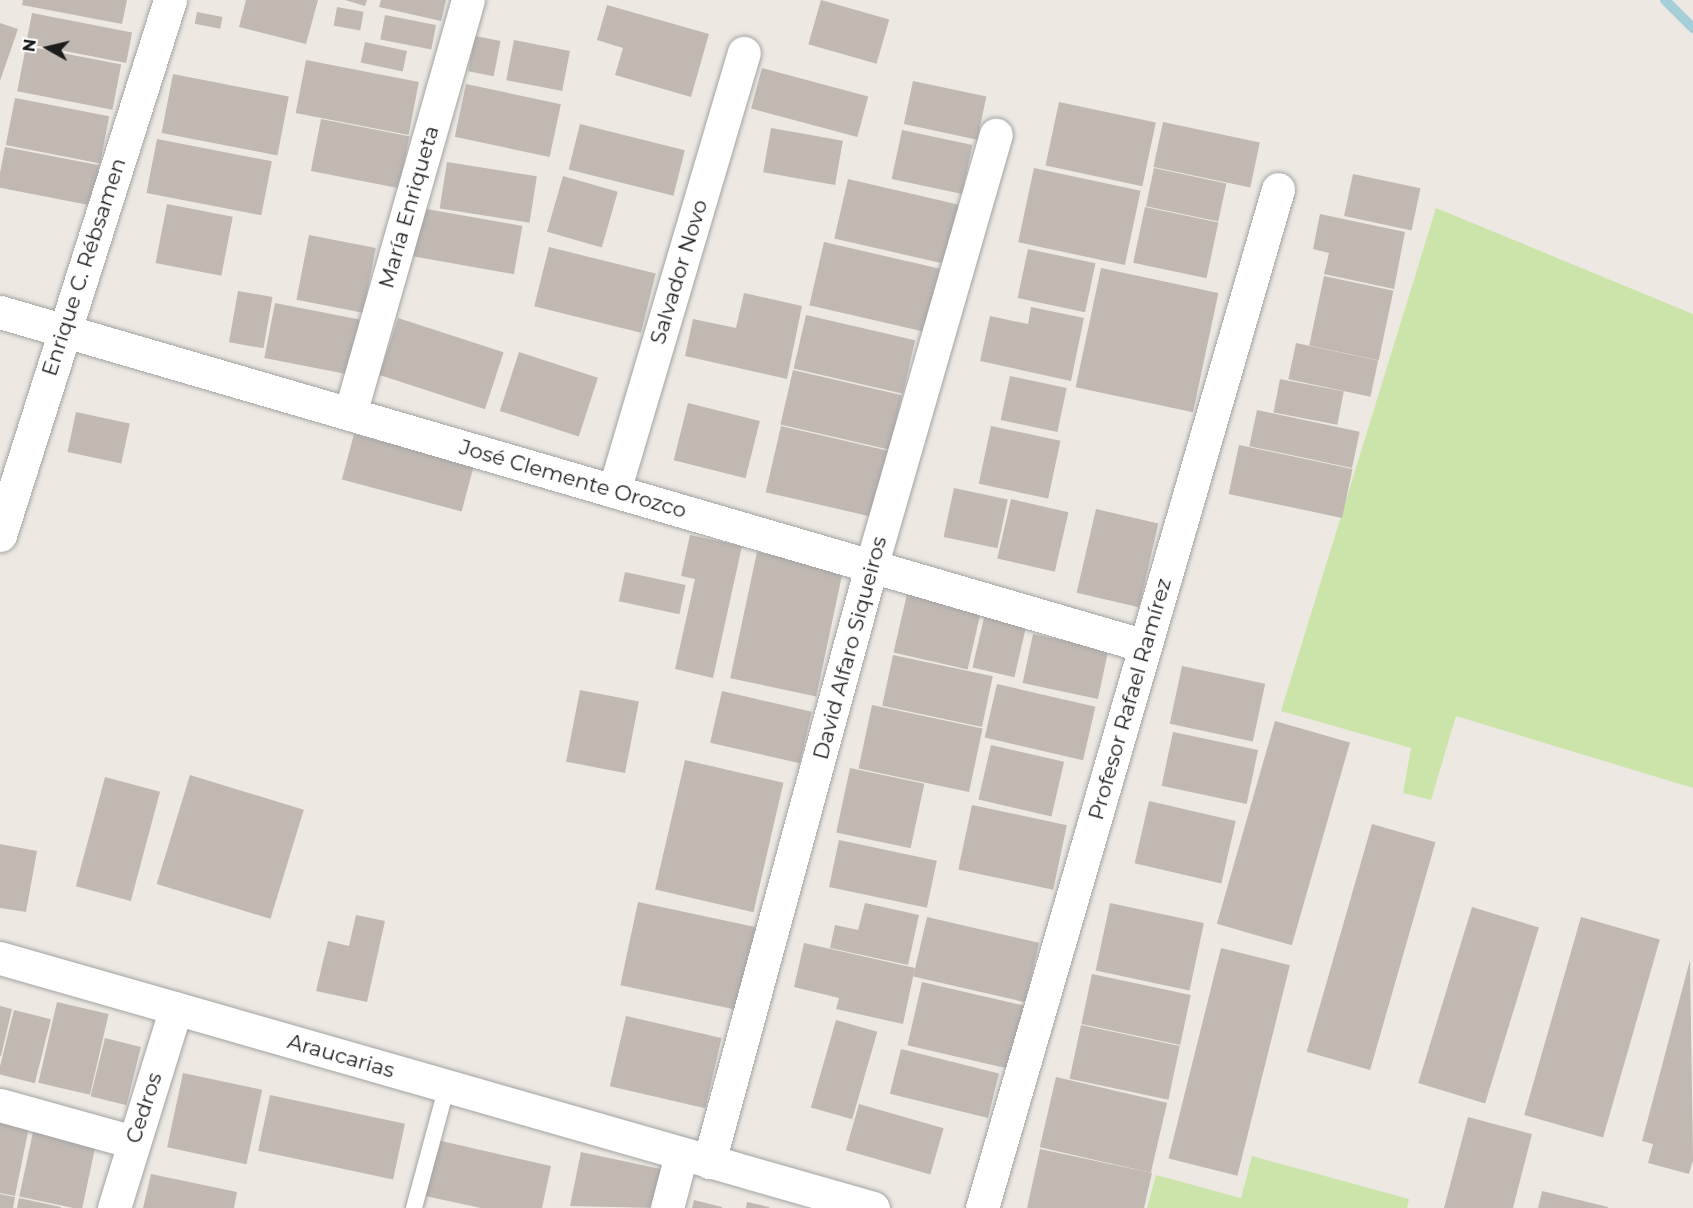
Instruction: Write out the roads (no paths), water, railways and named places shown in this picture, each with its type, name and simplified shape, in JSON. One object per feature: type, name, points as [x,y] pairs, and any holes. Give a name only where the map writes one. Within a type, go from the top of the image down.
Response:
[{"type":"street","name":"Enrique C. Rébsamen","points":[[0,535],[62,330],[170,0]]},
{"type":"street","name":"María Enriqueta","points":[[350,414],[468,0]]},
{"type":"street","name":"Salvador Novo","points":[[614,491],[744,53]]},
{"type":"street","name":"David Alfaro Siqueiros","points":[[695,1158],[871,567],[996,135]]},
{"type":"street","name":"Profesor Rafael Ramírez","points":[[982,1208],[1278,189]]},
{"type":"street","name":"José Clemente Orozco","points":[[0,312],[1145,646]]},
{"type":"street","name":"Araucarias","points":[[0,958],[873,1208]]},
{"type":"street","name":"Cedros","points":[[114,1208],[176,1008]]},
{"type":"street","points":[[0,1105],[133,1142]]},
{"type":"street","points":[[667,1208],[695,1158]]},
{"type":"lane","points":[[414,1208],[447,1086]]},
{"type":"waterway","points":[[1665,0],[1693,28]]}]
